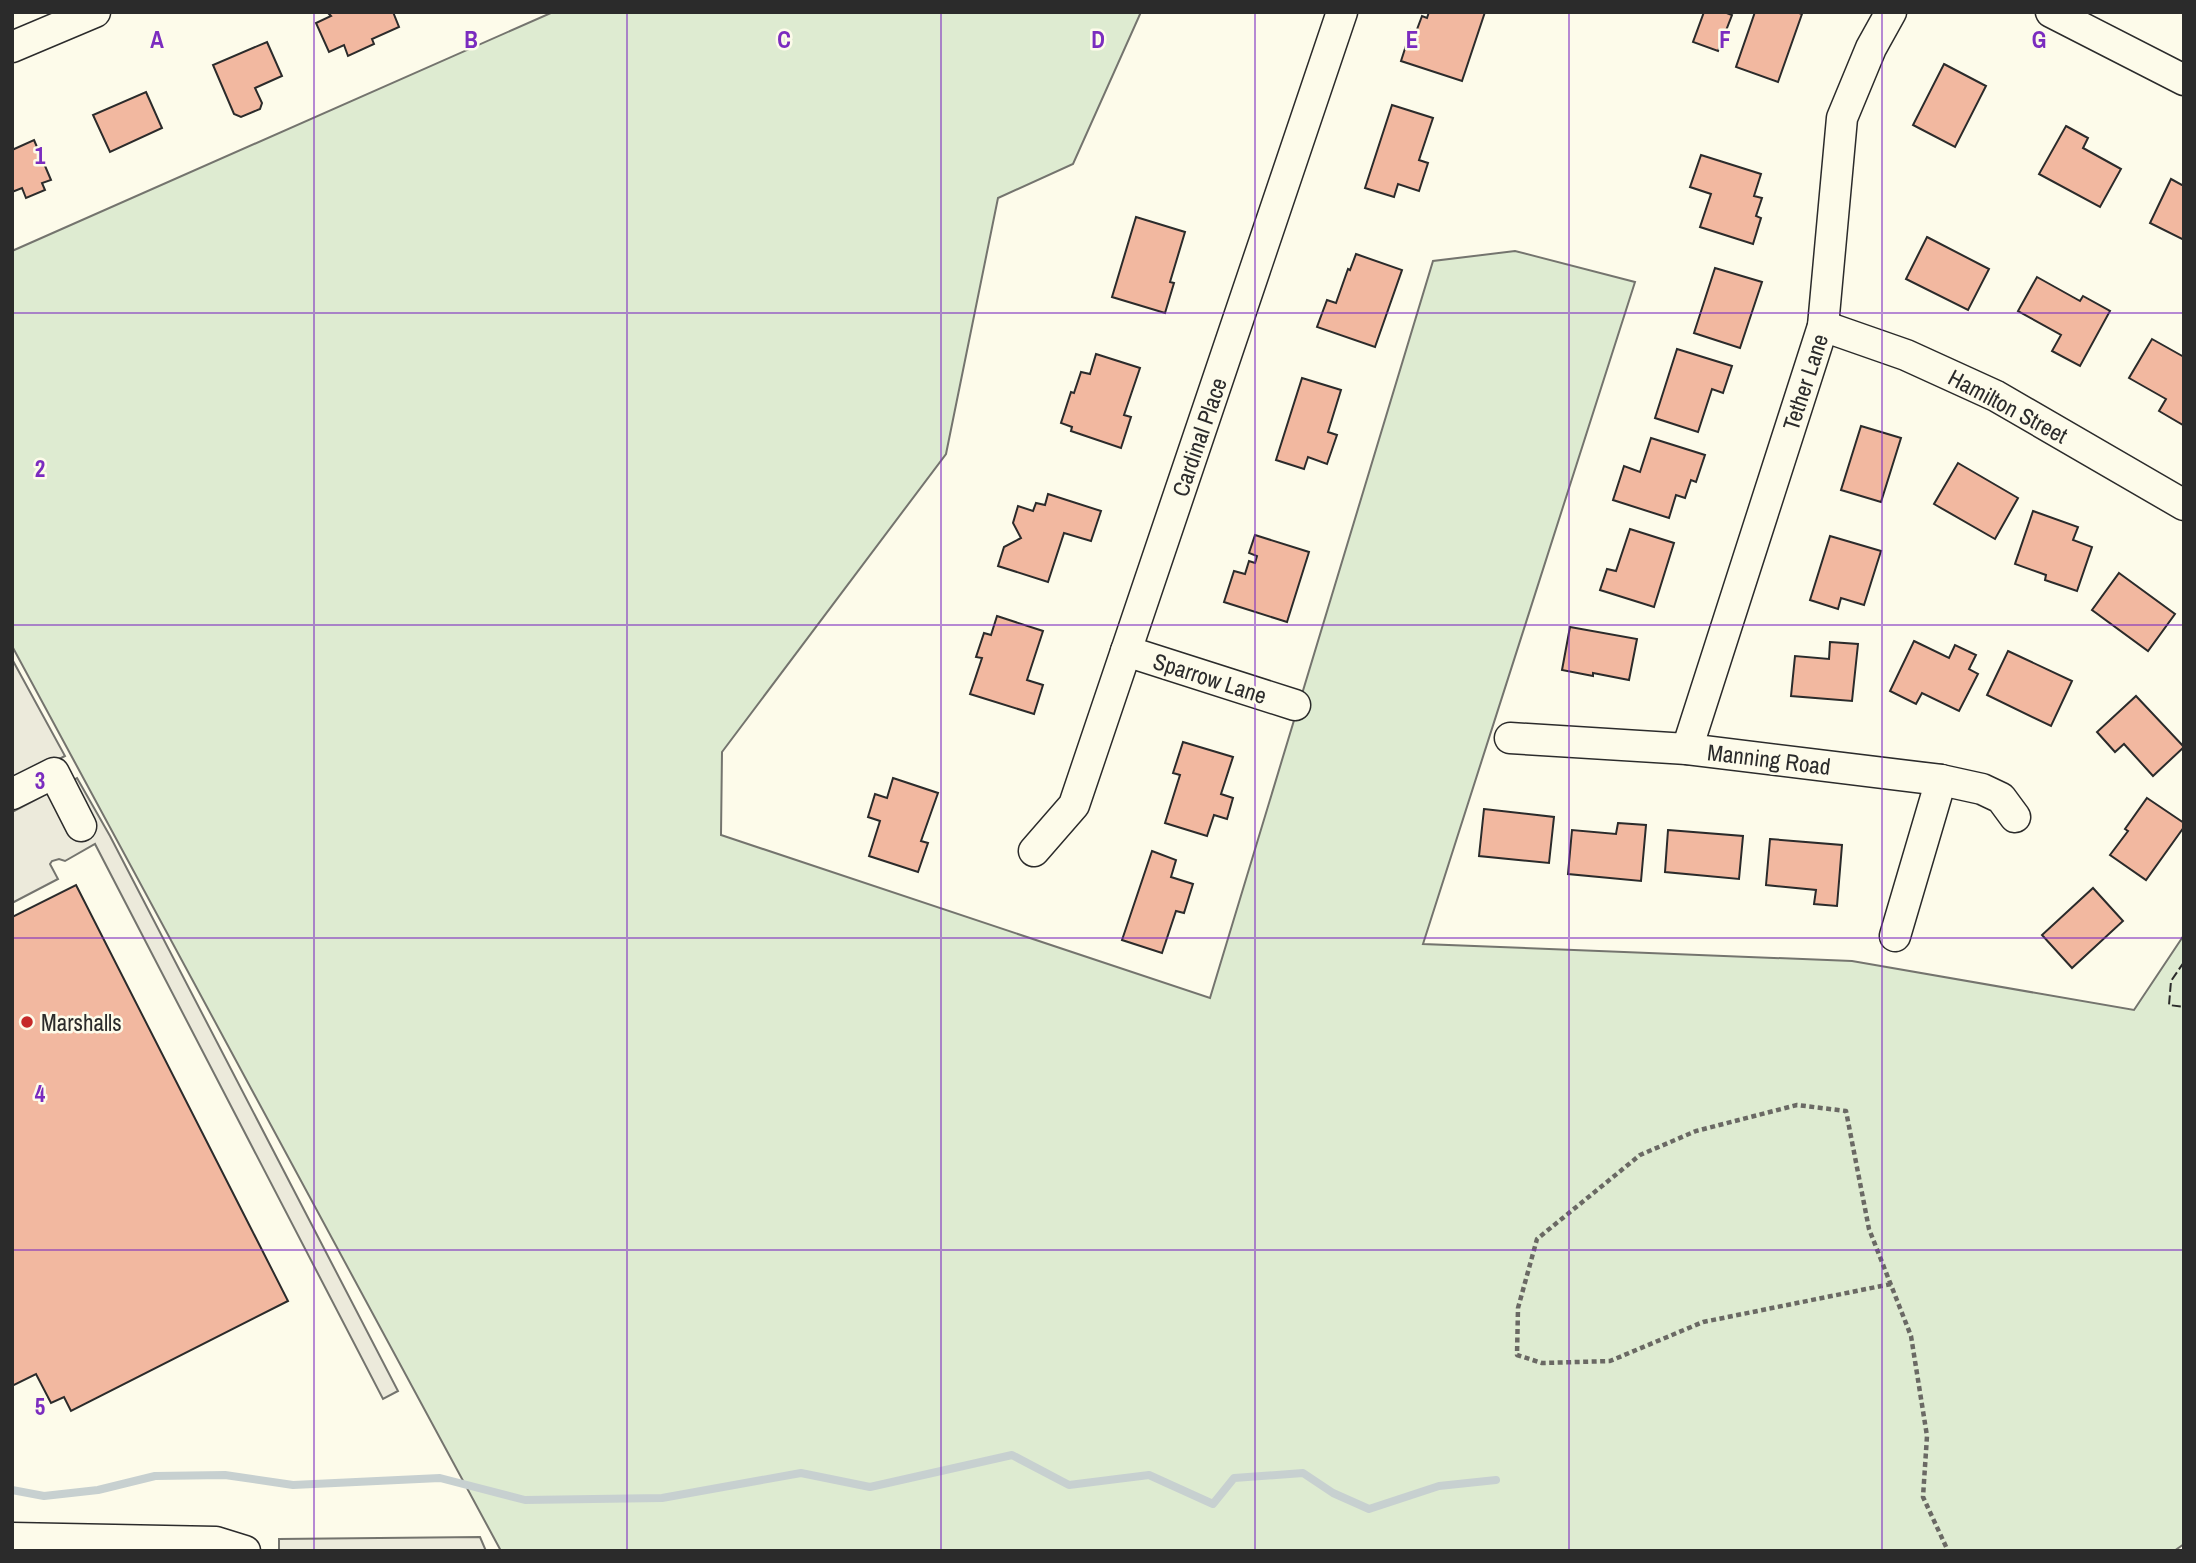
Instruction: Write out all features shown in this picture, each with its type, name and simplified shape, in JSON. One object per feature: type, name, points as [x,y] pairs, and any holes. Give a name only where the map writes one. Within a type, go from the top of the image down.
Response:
[{"type":"street","points":[[12,47],[95,12]]},
{"type":"street","name":"Cardinal Place","points":[[1034,851],[1074,806],[1342,12]]},
{"type":"street","name":"Tether Lane","points":[[1687,749],[1823,326],[1842,118],[1871,48],[1891,12]]},
{"type":"street","points":[[2051,12],[2090,21],[2184,80]]},
{"type":"street","name":"Hamilton Street","points":[[1823,326],[1906,355],[1996,396],[2184,505]]},
{"type":"street","name":"Sparrow Lane","points":[[1126,652],[1294,705]]},
{"type":"street","name":"Manning Road","points":[[1510,738],[1687,749],[1941,780],[1982,789],[2001,798],[2015,817]]},
{"type":"street","points":[[12,794],[54,773],[81,826]]},
{"type":"street","points":[[1895,936],[1941,780]]},
{"type":"street","points":[[12,1538],[216,1542],[245,1551]]},
{"type":"path","points":[[1891,1284],[1703,1322],[1610,1361],[1542,1363],[1517,1355],[1518,1308],[1536,1239],[1640,1155],[1696,1131],[1797,1105],[1846,1111],[1869,1229],[1891,1284],[1911,1336],[1927,1436],[1923,1497],[1948,1551]]},
{"type":"green space","points":[[553,12],[1141,12],[1073,164],[998,198],[946,454],[722,752],[721,835],[1210,998],[1433,261],[1515,251],[1635,282],[1423,944],[1852,961],[2134,1010],[2184,935],[2184,1544],[2174,1551],[501,1551],[12,646],[12,251]]},
{"type":"shaded area","points":[[12,659],[65,756],[12,783]]},
{"type":"shaded area","points":[[77,778],[110,836],[398,1391],[383,1399],[95,844],[65,861],[52,861],[50,864],[58,879],[12,903],[12,812]]},
{"type":"shaded area","points":[[480,1537],[486,1551],[279,1551],[279,1539]]},
{"type":"building","points":[[393,12],[399,27],[372,39],[374,44],[348,56],[344,45],[329,52],[316,23],[331,16],[329,14]]},
{"type":"building","points":[[1429,12],[1485,12],[1462,81],[1401,61],[1411,30],[1416,32],[1422,16],[1427,18]]},
{"type":"building","points":[[1704,12],[1724,12],[1732,15],[1718,51],[1693,42]]},
{"type":"building","points":[[1755,12],[1802,14],[1778,82],[1736,67]]},
{"type":"building","points":[[267,42],[282,76],[255,88],[262,103],[260,109],[241,117],[234,114],[213,65]]},
{"type":"building","points":[[1944,64],[1986,86],[1955,147],[1913,125]]},
{"type":"building","points":[[146,92],[162,128],[110,152],[93,115]]},
{"type":"building","points":[[1392,105],[1433,118],[1419,160],[1428,163],[1419,191],[1398,184],[1394,197],[1365,188]]},
{"type":"building","points":[[2066,126],[2088,138],[2083,148],[2121,169],[2100,207],[2039,174]]},
{"type":"building","points":[[34,140],[51,180],[42,183],[45,190],[26,198],[22,188],[12,192],[12,150]]},
{"type":"building","points":[[1701,155],[1761,174],[1754,196],[1762,198],[1756,216],[1761,218],[1753,244],[1700,227],[1711,194],[1690,187]]},
{"type":"building","points":[[2171,179],[2184,186],[2184,240],[2150,223]]},
{"type":"building","points":[[1136,217],[1185,232],[1170,282],[1174,283],[1165,313],[1112,297]]},
{"type":"building","points":[[1927,237],[1989,269],[1968,310],[1906,279]]},
{"type":"building","points":[[1356,254],[1402,270],[1375,347],[1317,327],[1327,300],[1336,303]]},
{"type":"building","points":[[1715,268],[1762,282],[1740,348],[1694,333]]},
{"type":"building","points":[[2037,277],[2080,301],[2083,296],[2110,311],[2080,366],[2052,351],[2061,335],[2018,311]]},
{"type":"building","points":[[2152,339],[2184,357],[2183,425],[2159,411],[2166,399],[2129,378]]},
{"type":"building","points":[[1677,349],[1732,366],[1723,393],[1712,389],[1698,432],[1655,418]]},
{"type":"building","points":[[1096,354],[1140,368],[1124,415],[1131,417],[1121,448],[1071,431],[1072,427],[1061,423],[1081,372],[1090,374]]},
{"type":"building","points":[[1302,378],[1341,390],[1328,432],[1337,435],[1327,464],[1308,457],[1304,469],[1276,460]]},
{"type":"building","points":[[1861,426],[1901,438],[1881,502],[1841,490]]},
{"type":"building","points":[[1651,438],[1705,455],[1696,482],[1691,480],[1685,498],[1676,495],[1669,518],[1613,500],[1624,466],[1640,472]]},
{"type":"building","points":[[1958,463],[2018,498],[1995,539],[1934,504]]},
{"type":"building","points":[[1048,494],[1101,511],[1091,541],[1064,533],[1048,582],[998,566],[1004,547],[1021,538],[1013,523],[1018,506],[1033,511],[1036,503],[1045,505]]},
{"type":"building","points":[[2033,511],[2078,527],[2073,540],[2092,547],[2077,591],[2045,580],[2046,575],[2015,564]]},
{"type":"building","points":[[1630,529],[1674,543],[1654,607],[1600,590],[1607,569],[1616,571]]},
{"type":"building","points":[[1255,535],[1309,552],[1287,622],[1224,602],[1234,571],[1245,574],[1249,561],[1255,563],[1257,556],[1249,553]]},
{"type":"building","points":[[1830,536],[1881,551],[1864,605],[1841,598],[1838,609],[1810,600]]},
{"type":"building","points":[[2119,573],[2175,614],[2148,651],[2092,610]]},
{"type":"building","points":[[997,616],[1043,631],[1027,680],[1043,685],[1034,714],[970,694],[982,658],[976,657],[984,633],[991,635]]},
{"type":"building","points":[[1570,627],[1637,639],[1629,680],[1562,670]]},
{"type":"building","points":[[1914,641],[1949,658],[1955,645],[1976,655],[1969,669],[1978,674],[1959,711],[1922,693],[1916,704],[1890,691]]},
{"type":"building","points":[[1830,642],[1858,644],[1852,701],[1791,696],[1795,656],[1829,659]]},
{"type":"building","points":[[2008,651],[2072,681],[2051,726],[1987,695]]},
{"type":"building","points":[[2136,696],[2184,747],[2153,776],[2124,744],[2115,752],[2097,732]]},
{"type":"building","points":[[1183,742],[1233,757],[1221,794],[1233,798],[1227,819],[1214,815],[1207,836],[1165,823],[1180,775],[1173,773]]},
{"type":"building","points":[[893,778],[938,793],[921,841],[928,843],[918,872],[869,856],[880,821],[868,817],[875,794],[887,798]]},
{"type":"building","points":[[2147,798],[2184,823],[2184,827],[2146,880],[2110,855]]},
{"type":"building","points":[[1484,809],[1554,817],[1549,863],[1479,856]]},
{"type":"building","points":[[1618,823],[1646,825],[1641,881],[1568,874],[1572,830],[1616,834]]},
{"type":"building","points":[[1668,830],[1743,836],[1739,879],[1665,872]]},
{"type":"building","points":[[1770,839],[1842,845],[1837,906],[1814,904],[1816,890],[1766,885]]},
{"type":"building","points":[[1152,851],[1176,860],[1171,877],[1193,884],[1184,913],[1176,911],[1162,953],[1122,940]]},
{"type":"building","points":[[76,885],[288,1301],[71,1411],[64,1397],[51,1403],[36,1374],[12,1386],[12,917]]},
{"type":"building","points":[[2093,888],[2123,921],[2072,968],[2042,935]]},
{"type":"waterway","points":[[12,1490],[44,1496],[98,1490],[155,1476],[225,1475],[293,1485],[440,1478],[525,1500],[662,1498],[801,1473],[870,1487],[1012,1455],[1069,1485],[1149,1475],[1213,1504],[1234,1478],[1303,1473],[1333,1493],[1369,1509],[1439,1486],[1496,1480]]},
{"type":"fence","points":[[2184,962],[2171,981],[2169,1005],[2184,1007]]},
{"type":"place","name":"Marshalls","points":[[27,1022]]}]
